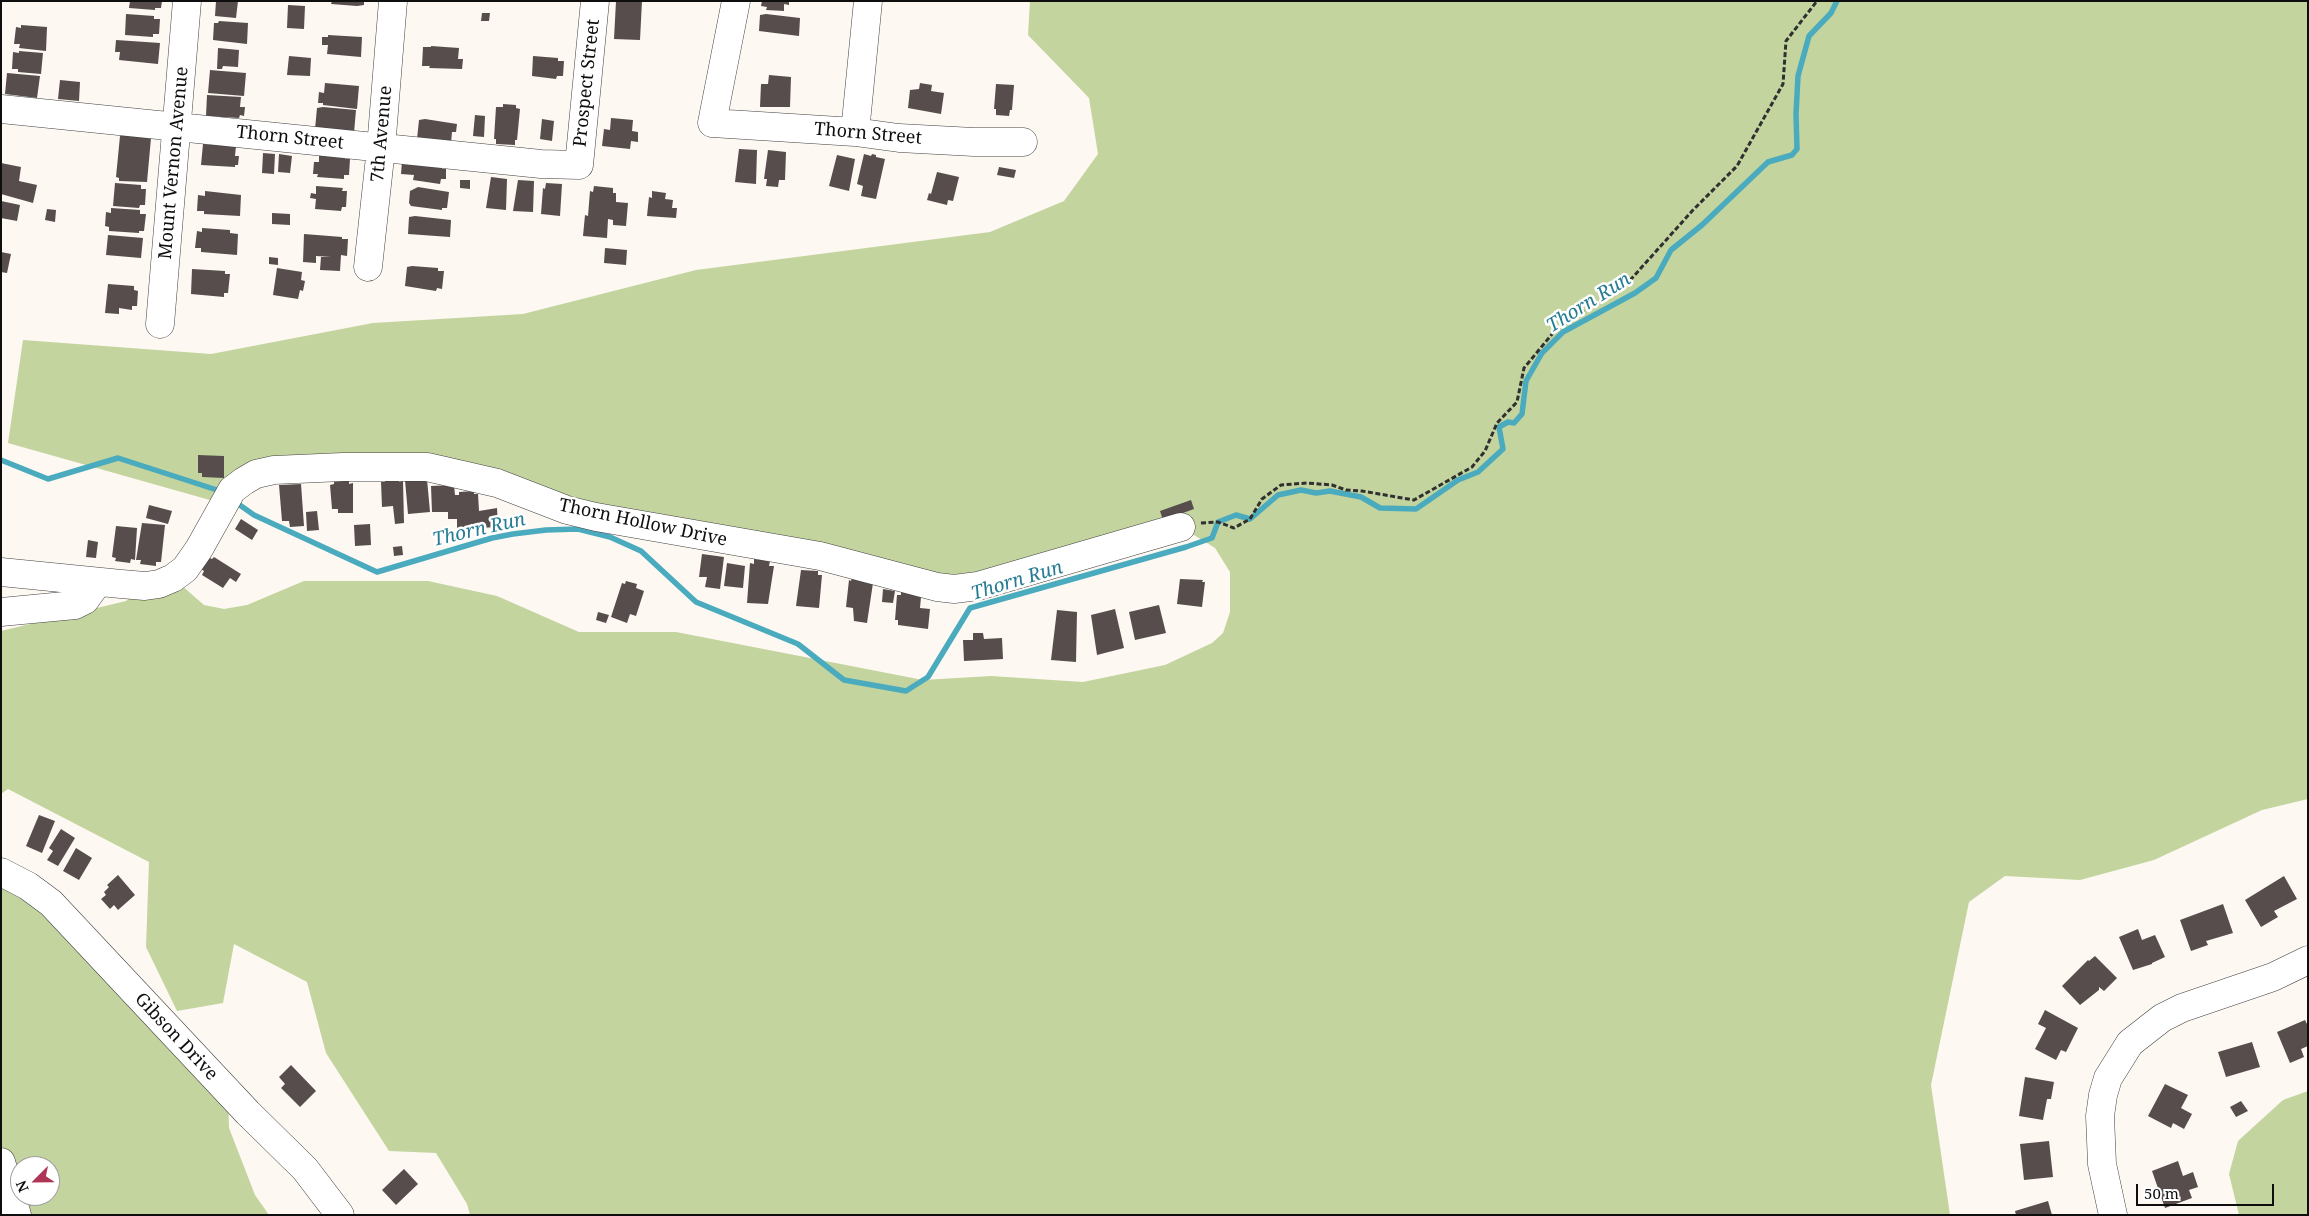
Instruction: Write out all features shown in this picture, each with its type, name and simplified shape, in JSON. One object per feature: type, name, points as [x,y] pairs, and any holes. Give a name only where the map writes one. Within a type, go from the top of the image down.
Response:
[{"type":"street","name":"Mount Vernon Avenue","points":[[160,324],[187,1]]},
{"type":"street","name":"7th Avenue","points":[[368,267],[381,148],[393,1]]},
{"type":"street","name":"Prospect Street","points":[[579,165],[595,1]]},
{"type":"street","name":"Thorn Street","points":[[736,1],[712,122],[965,142],[1023,142]]},
{"type":"street","points":[[855,132],[868,1]]},
{"type":"street","name":"Thorn Street","points":[[1,109],[541,164],[579,165]]},
{"type":"street","name":"Thorn Hollow Drive","points":[[1,572],[145,586],[159,584],[173,578],[184,569],[199,549],[228,497],[256,474],[274,470],[427,467],[497,483],[567,510],[596,517],[820,556],[937,587],[978,586],[1181,527]]},
{"type":"street","points":[[1,612],[75,605],[85,600],[98,582]]},
{"type":"street","name":"Gibson Drive","points":[[1,872],[28,886],[51,903],[248,1113],[305,1169],[340,1215]]},
{"type":"street","points":[[2113,1215],[2102,1164],[2100,1116],[2108,1078],[2130,1042],[2151,1025],[2182,1008],[2273,977],[2308,960]]},
{"type":"street","points":[[1,1162],[17,1215]]},
{"type":"path","points":[[1181,527],[1209,521],[1234,528],[1250,519],[1262,500],[1281,485],[1307,483],[1414,500],[1472,467],[1485,452],[1497,423],[1517,402],[1524,368],[1553,333],[1580,313],[1624,287],[1693,210],[1737,166],[1783,84],[1786,41],[1817,1]]},
{"type":"green space","points":[[1030,1],[2308,1],[2308,799],[2262,810],[2154,860],[2080,880],[2005,876],[1969,902],[1931,1085],[1950,1215],[470,1215],[467,1204],[436,1153],[389,1151],[326,1053],[307,982],[234,944],[223,1003],[177,1011],[146,947],[149,862],[8,789],[1,794],[1,631],[126,601],[145,586],[173,578],[204,605],[224,609],[247,605],[304,581],[428,581],[497,596],[579,632],[676,632],[923,680],[991,676],[1083,682],[1165,665],[1212,643],[1223,633],[1230,612],[1230,572],[1215,548],[1181,527],[978,586],[497,483],[274,470],[224,504],[8,443],[23,340],[211,354],[373,323],[523,314],[696,270],[990,232],[1064,201],[1098,154],[1089,98],[1028,35]]},
{"type":"green space","points":[[1,872],[228,1092],[229,1128],[255,1195],[269,1215],[17,1215],[14,1206],[60,1206],[60,1156],[10,1156],[10,1192],[1,1162]]},
{"type":"green space","points":[[2308,1091],[2308,1215],[2239,1215],[2229,1174],[2238,1141],[2283,1100]]},
{"type":"building","points":[[130,1],[162,1],[161,8],[155,8],[155,10],[129,8]]},
{"type":"building","points":[[216,1],[238,1],[236,18],[215,16]]},
{"type":"building","points":[[332,1],[364,1],[364,5],[331,4]]},
{"type":"building","points":[[616,1],[642,1],[640,40],[614,39]]},
{"type":"building","points":[[762,1],[789,1],[789,5],[784,4],[784,11],[766,10],[767,7],[761,6]]},
{"type":"building","points":[[288,5],[305,6],[304,29],[287,28]]},
{"type":"building","points":[[482,13],[490,13],[489,21],[481,21]]},
{"type":"building","points":[[126,14],[154,16],[154,19],[160,19],[159,34],[153,34],[153,37],[125,35]]},
{"type":"building","points":[[760,15],[800,18],[799,36],[759,31]]},
{"type":"building","points":[[219,21],[248,23],[247,44],[213,40],[214,23]]},
{"type":"building","points":[[21,25],[47,27],[46,51],[19,48],[20,44],[14,44],[16,27],[21,28]]},
{"type":"building","points":[[328,35],[362,37],[361,57],[327,54],[328,45],[322,45],[322,37],[328,37]]},
{"type":"building","points":[[116,40],[160,43],[158,64],[119,60],[120,52],[115,52]]},
{"type":"building","points":[[423,47],[459,48],[458,59],[463,59],[462,69],[422,66]]},
{"type":"building","points":[[218,48],[239,50],[238,67],[223,66],[222,69],[217,69]]},
{"type":"building","points":[[19,51],[43,53],[41,74],[18,72],[18,69],[12,69],[13,52],[19,53]]},
{"type":"building","points":[[289,56],[311,58],[310,76],[287,75]]},
{"type":"building","points":[[533,56],[558,58],[558,61],[564,61],[563,76],[557,76],[556,79],[532,76]]},
{"type":"building","points":[[210,70],[246,73],[244,96],[208,93]]},
{"type":"building","points":[[7,73],[40,76],[37,98],[5,94]]},
{"type":"building","points":[[769,75],[791,77],[790,107],[760,107],[761,84],[768,84]]},
{"type":"building","points":[[60,80],[80,82],[79,101],[58,99]]},
{"type":"building","points":[[325,83],[359,86],[357,109],[318,103],[319,92],[324,93]]},
{"type":"building","points":[[920,83],[932,85],[931,91],[944,93],[941,114],[908,108],[910,90],[919,89]]},
{"type":"building","points":[[996,84],[1014,85],[1012,110],[1010,110],[1009,116],[996,115],[996,109],[994,109]]},
{"type":"building","points":[[207,95],[241,97],[240,107],[245,107],[244,116],[240,115],[239,118],[206,116]]},
{"type":"building","points":[[503,104],[516,105],[516,108],[520,109],[515,145],[496,144],[496,139],[494,139],[496,107],[503,107]]},
{"type":"building","points":[[317,108],[356,110],[354,133],[315,129]]},
{"type":"building","points":[[475,115],[485,116],[484,137],[473,136]]},
{"type":"building","points":[[611,118],[633,120],[632,131],[638,132],[638,142],[631,141],[630,149],[602,146],[604,129],[610,130]]},
{"type":"building","points":[[425,119],[457,124],[456,132],[452,132],[451,143],[417,139],[419,120]]},
{"type":"building","points":[[542,119],[554,121],[552,141],[540,139]]},
{"type":"building","points":[[123,134],[151,138],[147,182],[119,181],[119,178],[116,177],[120,136]]},
{"type":"building","points":[[203,144],[236,146],[235,156],[239,156],[238,165],[235,165],[235,167],[201,165]]},
{"type":"building","points":[[739,149],[757,150],[756,184],[735,182]]},
{"type":"building","points":[[768,150],[786,152],[785,180],[779,180],[778,187],[766,186],[767,179],[764,179]]},
{"type":"building","points":[[263,153],[275,154],[274,174],[262,173]]},
{"type":"building","points":[[319,153],[346,156],[345,159],[350,159],[349,175],[344,175],[344,179],[317,177],[318,174],[313,174],[314,162],[319,162]]},
{"type":"building","points":[[279,154],[292,156],[290,173],[278,172]]},
{"type":"building","points":[[864,154],[871,156],[872,154],[885,159],[876,199],[861,196],[863,186],[857,184]]},
{"type":"building","points":[[837,155],[855,159],[849,191],[829,186]]},
{"type":"building","points":[[402,161],[442,166],[442,169],[446,169],[446,179],[441,179],[440,184],[413,180],[414,175],[401,174]]},
{"type":"building","points":[[1,163],[21,167],[19,181],[37,185],[33,203],[1,194]]},
{"type":"building","points":[[999,167],[1016,170],[1014,178],[997,175]]},
{"type":"building","points":[[937,172],[959,177],[953,201],[948,200],[947,205],[927,200],[929,193],[931,194]]},
{"type":"building","points":[[491,177],[507,179],[506,210],[486,208]]},
{"type":"building","points":[[460,180],[470,180],[470,189],[460,188]]},
{"type":"building","points":[[518,180],[534,181],[533,212],[513,211]]},
{"type":"building","points":[[115,183],[141,185],[141,189],[146,189],[145,205],[140,205],[139,208],[113,206]]},
{"type":"building","points":[[546,183],[562,184],[560,216],[541,214],[543,188],[545,189]]},
{"type":"building","points":[[316,186],[343,188],[342,191],[347,191],[346,207],[342,207],[341,211],[315,209],[316,199],[310,198],[311,193],[316,194]]},
{"type":"building","points":[[594,186],[613,188],[613,193],[616,193],[616,202],[628,203],[626,226],[613,225],[613,220],[608,219],[607,238],[583,236],[585,215],[588,216],[590,191],[593,192]]},
{"type":"building","points":[[418,187],[449,192],[447,208],[442,208],[442,210],[411,206],[409,203],[410,191]]},
{"type":"building","points":[[205,191],[241,195],[240,216],[204,214],[204,211],[197,211],[198,195],[205,196]]},
{"type":"building","points":[[652,191],[666,193],[665,199],[673,200],[672,208],[677,208],[676,218],[647,216],[649,197],[652,198]]},
{"type":"building","points":[[1,201],[20,205],[17,221],[1,218]]},
{"type":"building","points":[[111,208],[140,210],[140,214],[146,214],[144,231],[139,231],[139,233],[109,231],[109,227],[105,226],[106,212],[111,213]]},
{"type":"building","points":[[47,209],[56,210],[55,222],[45,220]]},
{"type":"building","points":[[272,213],[290,214],[290,225],[272,224]]},
{"type":"building","points":[[409,217],[451,220],[450,237],[408,234]]},
{"type":"building","points":[[202,228],[230,230],[230,233],[238,234],[237,255],[201,252],[201,248],[195,248],[197,231],[202,232]]},
{"type":"building","points":[[304,234],[348,239],[347,256],[341,255],[340,271],[320,270],[321,257],[331,257],[316,256],[316,263],[303,262]]},
{"type":"building","points":[[108,235],[143,238],[141,258],[106,255]]},
{"type":"building","points":[[605,248],[627,250],[626,265],[604,263]]},
{"type":"building","points":[[1,252],[11,254],[7,273],[1,272]]},
{"type":"building","points":[[269,257],[278,258],[278,265],[269,264]]},
{"type":"building","points":[[407,267],[438,268],[438,271],[444,271],[442,289],[437,288],[436,291],[405,286]]},
{"type":"building","points":[[277,268],[302,272],[301,280],[305,281],[303,291],[300,290],[298,299],[273,295]]},
{"type":"building","points":[[192,269],[225,271],[225,274],[230,274],[228,293],[224,293],[224,297],[191,294]]},
{"type":"building","points":[[108,284],[134,286],[134,290],[138,291],[137,306],[132,306],[132,310],[119,308],[119,314],[105,313]]},
{"type":"building","points":[[198,455],[224,456],[224,478],[202,477],[202,473],[198,473]]},
{"type":"building","points":[[385,477],[399,477],[399,482],[403,481],[404,523],[395,524],[393,506],[382,507],[381,482],[385,482]]},
{"type":"building","points":[[349,479],[349,484],[353,483],[353,513],[338,513],[338,509],[332,509],[330,485],[334,484],[334,480]]},
{"type":"building","points":[[427,479],[430,512],[408,514],[405,480]]},
{"type":"building","points":[[301,484],[304,526],[290,527],[289,521],[282,521],[279,485]]},
{"type":"building","points":[[454,485],[455,495],[459,495],[459,492],[474,491],[474,494],[478,494],[479,511],[497,508],[498,527],[479,528],[478,524],[471,524],[471,527],[457,528],[457,519],[448,519],[448,512],[432,512],[431,486]]},
{"type":"building","points":[[1191,500],[1194,509],[1163,520],[1160,511]]},
{"type":"building","points":[[149,505],[172,511],[168,524],[146,518]]},
{"type":"building","points":[[317,511],[319,530],[307,531],[306,512]]},
{"type":"building","points":[[241,519],[258,530],[252,540],[235,529]]},
{"type":"building","points":[[142,523],[165,525],[161,562],[156,562],[156,566],[140,564],[141,560],[136,560]]},
{"type":"building","points":[[370,524],[371,545],[355,546],[354,525]]},
{"type":"building","points":[[116,526],[137,528],[135,560],[131,559],[130,563],[115,561],[116,558],[112,557]]},
{"type":"building","points":[[88,540],[98,542],[96,558],[86,557]]},
{"type":"building","points":[[402,546],[403,555],[394,556],[393,547]]},
{"type":"building","points":[[702,554],[724,557],[720,589],[705,587],[707,577],[699,577]]},
{"type":"building","points":[[208,557],[212,559],[214,557],[241,574],[236,582],[230,578],[223,588],[202,575],[204,571],[201,569]]},
{"type":"building","points":[[754,559],[770,561],[769,566],[774,566],[768,604],[747,603],[750,563],[754,564]]},
{"type":"building","points":[[727,563],[745,566],[743,588],[724,586]]},
{"type":"building","points":[[801,570],[818,571],[818,575],[822,575],[819,608],[796,606]]},
{"type":"building","points":[[852,577],[873,583],[867,623],[854,621],[853,608],[846,607],[849,580],[851,581]]},
{"type":"building","points":[[1180,579],[1203,580],[1202,582],[1205,582],[1202,607],[1177,604]]},
{"type":"building","points":[[626,581],[637,584],[636,588],[644,591],[636,616],[630,614],[627,623],[611,617],[622,583],[625,584]]},
{"type":"building","points":[[883,589],[895,591],[893,603],[882,602]]},
{"type":"building","points":[[901,590],[921,597],[920,608],[930,609],[928,629],[898,625],[898,620],[895,620],[897,595],[901,595]]},
{"type":"building","points":[[1159,605],[1166,633],[1135,640],[1129,612]]},
{"type":"building","points":[[1115,609],[1124,648],[1097,655],[1091,615]]},
{"type":"building","points":[[1057,610],[1077,612],[1076,662],[1051,660]]},
{"type":"building","points":[[598,612],[609,615],[606,623],[596,620]]},
{"type":"building","points":[[973,633],[983,633],[984,639],[1002,638],[1003,659],[964,661],[963,640],[973,640]]},
{"type":"building","points":[[39,815],[55,821],[42,853],[26,846]]},
{"type":"building","points":[[61,829],[75,838],[58,866],[47,860],[53,851],[49,848]]},
{"type":"building","points":[[76,848],[92,858],[79,880],[63,871]]},
{"type":"building","points":[[118,875],[135,895],[118,910],[114,905],[110,909],[101,899],[106,895],[104,892],[109,887],[107,885]]},
{"type":"building","points":[[2284,876],[2297,899],[2274,911],[2278,917],[2261,927],[2245,900]]},
{"type":"building","points":[[2223,904],[2233,933],[2206,941],[2208,945],[2191,951],[2180,920]]},
{"type":"building","points":[[2138,929],[2142,940],[2155,935],[2165,957],[2152,964],[2133,970],[2119,937]]},
{"type":"building","points":[[2095,956],[2117,978],[2104,991],[2099,987],[2099,990],[2080,1005],[2062,986],[2088,960]]},
{"type":"building","points":[[2045,1010],[2078,1028],[2066,1052],[2061,1050],[2056,1060],[2035,1049],[2046,1028],[2038,1024]]},
{"type":"building","points":[[2305,1020],[2308,1026],[2308,1046],[2301,1049],[2304,1057],[2290,1063],[2277,1032]]},
{"type":"building","points":[[2252,1042],[2260,1067],[2226,1077],[2218,1052]]},
{"type":"building","points":[[291,1065],[316,1091],[300,1107],[281,1088],[285,1084],[279,1077]]},
{"type":"building","points":[[2025,1077],[2054,1082],[2051,1099],[2047,1099],[2043,1120],[2019,1116]]},
{"type":"building","points":[[2165,1084],[2188,1095],[2181,1108],[2192,1114],[2184,1129],[2173,1123],[2171,1128],[2148,1116]]},
{"type":"building","points":[[2241,1101],[2248,1111],[2236,1117],[2230,1107]]},
{"type":"building","points":[[2049,1141],[2053,1177],[2024,1180],[2020,1144]]},
{"type":"building","points":[[2178,1161],[2183,1176],[2193,1172],[2198,1187],[2189,1190],[2192,1198],[2165,1208],[2152,1171]]},
{"type":"building","points":[[404,1169],[418,1184],[396,1205],[382,1190]]},
{"type":"building","points":[[2048,1201],[2052,1215],[2016,1215],[2015,1211]]},
{"type":"waterway","name":"Thorn Run","points":[[234,501],[254,515],[377,572],[492,538],[513,534],[578,529],[610,537],[641,551],[696,602],[798,644],[844,680],[906,691],[928,677],[970,608],[1212,538],[1218,522],[1236,515],[1250,519],[1278,495],[1301,490],[1316,493],[1330,491],[1361,497],[1380,508],[1416,509],[1458,480],[1478,472],[1503,449],[1499,427],[1508,422],[1514,423],[1522,414],[1526,381],[1542,353],[1563,332],[1635,293],[1656,278],[1671,250],[1702,225],[1768,162],[1792,155],[1797,149],[1798,76],[1809,36],[1831,13],[1837,1]]},
{"type":"waterway","name":"Thorn Run","points":[[1,460],[48,479],[118,458],[222,493]]}]
